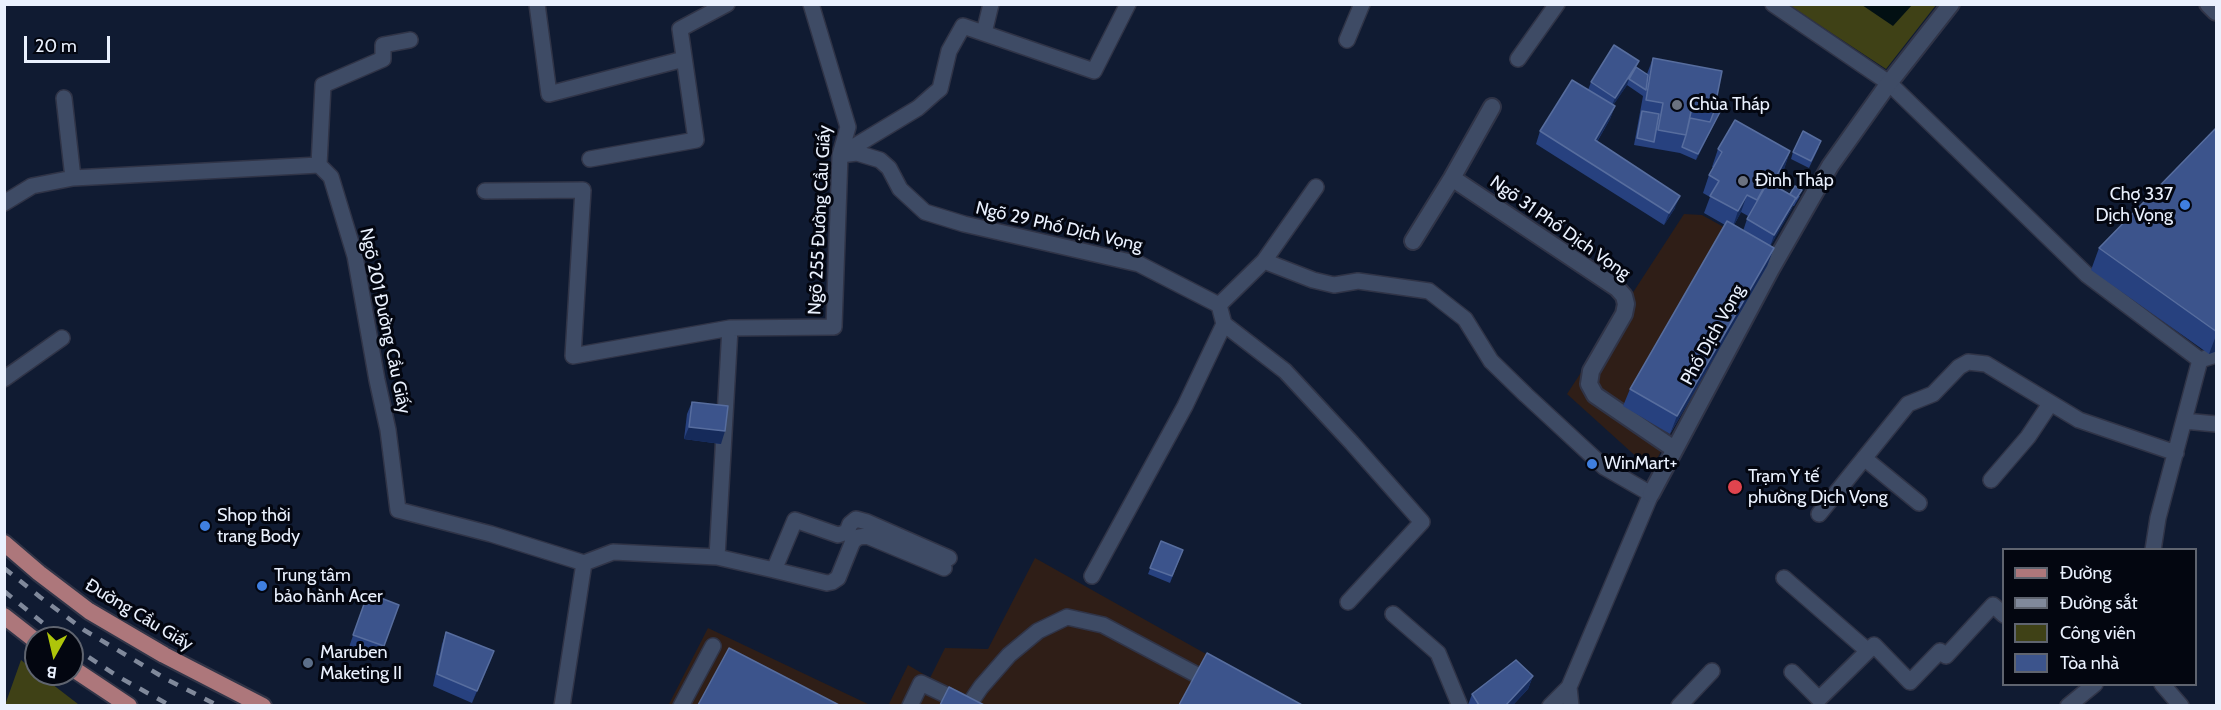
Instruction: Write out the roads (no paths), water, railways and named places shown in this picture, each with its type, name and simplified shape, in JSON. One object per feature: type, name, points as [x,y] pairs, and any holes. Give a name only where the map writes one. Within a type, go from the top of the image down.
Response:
[{"type":"main road","name":"Đường Cầu Giấy","points":[[4,543],[89,611],[164,655],[263,705]]},
{"type":"main road","points":[[4,637],[8,618],[24,631]]},
{"type":"main road","points":[[84,676],[129,705]]},
{"type":"street","name":"Phố Dịch Vọng","points":[[1651,494],[1674,448],[1830,166],[1888,83],[1951,4]]},
{"type":"street","points":[[2208,4],[2217,12]]},
{"type":"street","points":[[1413,241],[1492,107]]},
{"type":"street","name":"Ngõ 31 Phố Dịch Vọng","points":[[1452,178],[1617,288],[1624,296],[1626,304],[1624,314],[1591,371],[1589,384],[1595,395],[1674,448]]},
{"type":"lane","points":[[537,4],[549,94],[684,58]]},
{"type":"lane","points":[[590,159],[696,140],[680,29],[728,4]]},
{"type":"lane","name":"Ngõ 255 Đường Cầu Giấy","points":[[730,328],[834,327],[840,155],[848,127],[811,4]]},
{"type":"lane","points":[[984,33],[991,4]]},
{"type":"lane","points":[[840,155],[918,108],[940,89],[950,51],[963,26],[1094,71],[1128,4]]},
{"type":"lane","points":[[1347,40],[1362,4]]},
{"type":"lane","points":[[1518,59],[1557,4]]},
{"type":"lane","points":[[1776,6],[1888,83],[2087,275],[2200,360]]},
{"type":"lane","points":[[4,203],[32,186],[73,178],[319,165],[323,85],[383,59],[383,45],[410,40]]},
{"type":"lane","points":[[64,98],[73,178]]},
{"type":"lane","name":"Ngõ 29 Phố Dịch Vọng","points":[[840,155],[857,153],[880,160],[889,168],[900,189],[925,212],[964,225],[1139,264],[1219,305]]},
{"type":"lane","name":"Ngõ 201 Đường Cầu Giấy","points":[[319,165],[331,177],[355,256],[388,430],[398,510],[491,534],[584,563]]},
{"type":"lane","points":[[1316,187],[1264,261],[1219,305],[1224,324],[1285,371],[1422,522],[1348,602]]},
{"type":"lane","points":[[485,191],[583,190],[573,356],[730,328],[717,557]]},
{"type":"lane","points":[[1264,261],[1313,280],[1334,285],[1358,281],[1429,291],[1465,319],[1491,361],[1604,467],[1651,494]]},
{"type":"lane","points":[[1092,576],[1185,406],[1224,324]]},
{"type":"lane","points":[[4,379],[62,338]]},
{"type":"lane","points":[[2200,360],[2217,355]]},
{"type":"lane","points":[[2152,548],[2200,360]]},
{"type":"lane","points":[[1819,514],[1908,404],[1933,394],[1959,367],[1968,362],[1986,364],[2079,420],[2176,453]]},
{"type":"lane","points":[[1991,480],[2028,437],[2050,404]]},
{"type":"lane","points":[[2184,421],[2217,424]]},
{"type":"lane","points":[[1864,458],[1919,503]]},
{"type":"lane","name":"Phố Dịch Vọng","points":[[1550,705],[1569,687],[1651,494]]},
{"type":"lane","points":[[562,705],[584,563],[613,552],[717,557],[827,583],[838,578],[853,541],[858,537],[867,536],[947,563],[867,522],[856,519],[850,524],[847,532],[838,535],[795,520],[774,570]]},
{"type":"lane","points":[[1784,578],[1868,651]]},
{"type":"lane","points":[[1792,672],[1819,699],[1875,645],[1910,682],[1940,651],[1946,656],[1993,605],[2002,613]]},
{"type":"lane","points":[[1393,614],[1438,653],[1460,705]]},
{"type":"lane","points":[[910,705],[921,683],[968,705],[1009,655],[1038,631],[1067,616],[1103,625],[1223,689]]},
{"type":"lane","points":[[681,705],[713,646]]},
{"type":"lane","points":[[1679,705],[1712,671]]},
{"type":"lane","points":[[2164,686],[2181,705]]},
{"type":"lane","points":[[1569,687],[1571,705]]},
{"type":"lane","points":[[2068,705],[2085,687]]},
{"type":"railway","points":[[4,568],[84,630],[166,679],[219,706]]},
{"type":"railway","points":[[4,591],[46,626]]},
{"type":"railway","points":[[84,654],[117,676],[171,706]]},
{"type":"place","name":"Chùa Tháp","points":[[1677,105]]},
{"type":"place","name":"Đình Tháp","points":[[1743,181]]},
{"type":"place","name":"Chợ 337 Dịch Vọng","points":[[2185,205]]},
{"type":"place","name":"WinMart+","points":[[1592,464]]},
{"type":"place","name":"Trạm Y tế phường Dịch Vọng","points":[[1735,487]]},
{"type":"place","name":"Shop thời trang Body","points":[[205,526]]},
{"type":"place","name":"Trung tâm bảo hành Acer","points":[[262,586]]},
{"type":"place","name":"Maruben Maketing II","points":[[308,663]]}]
